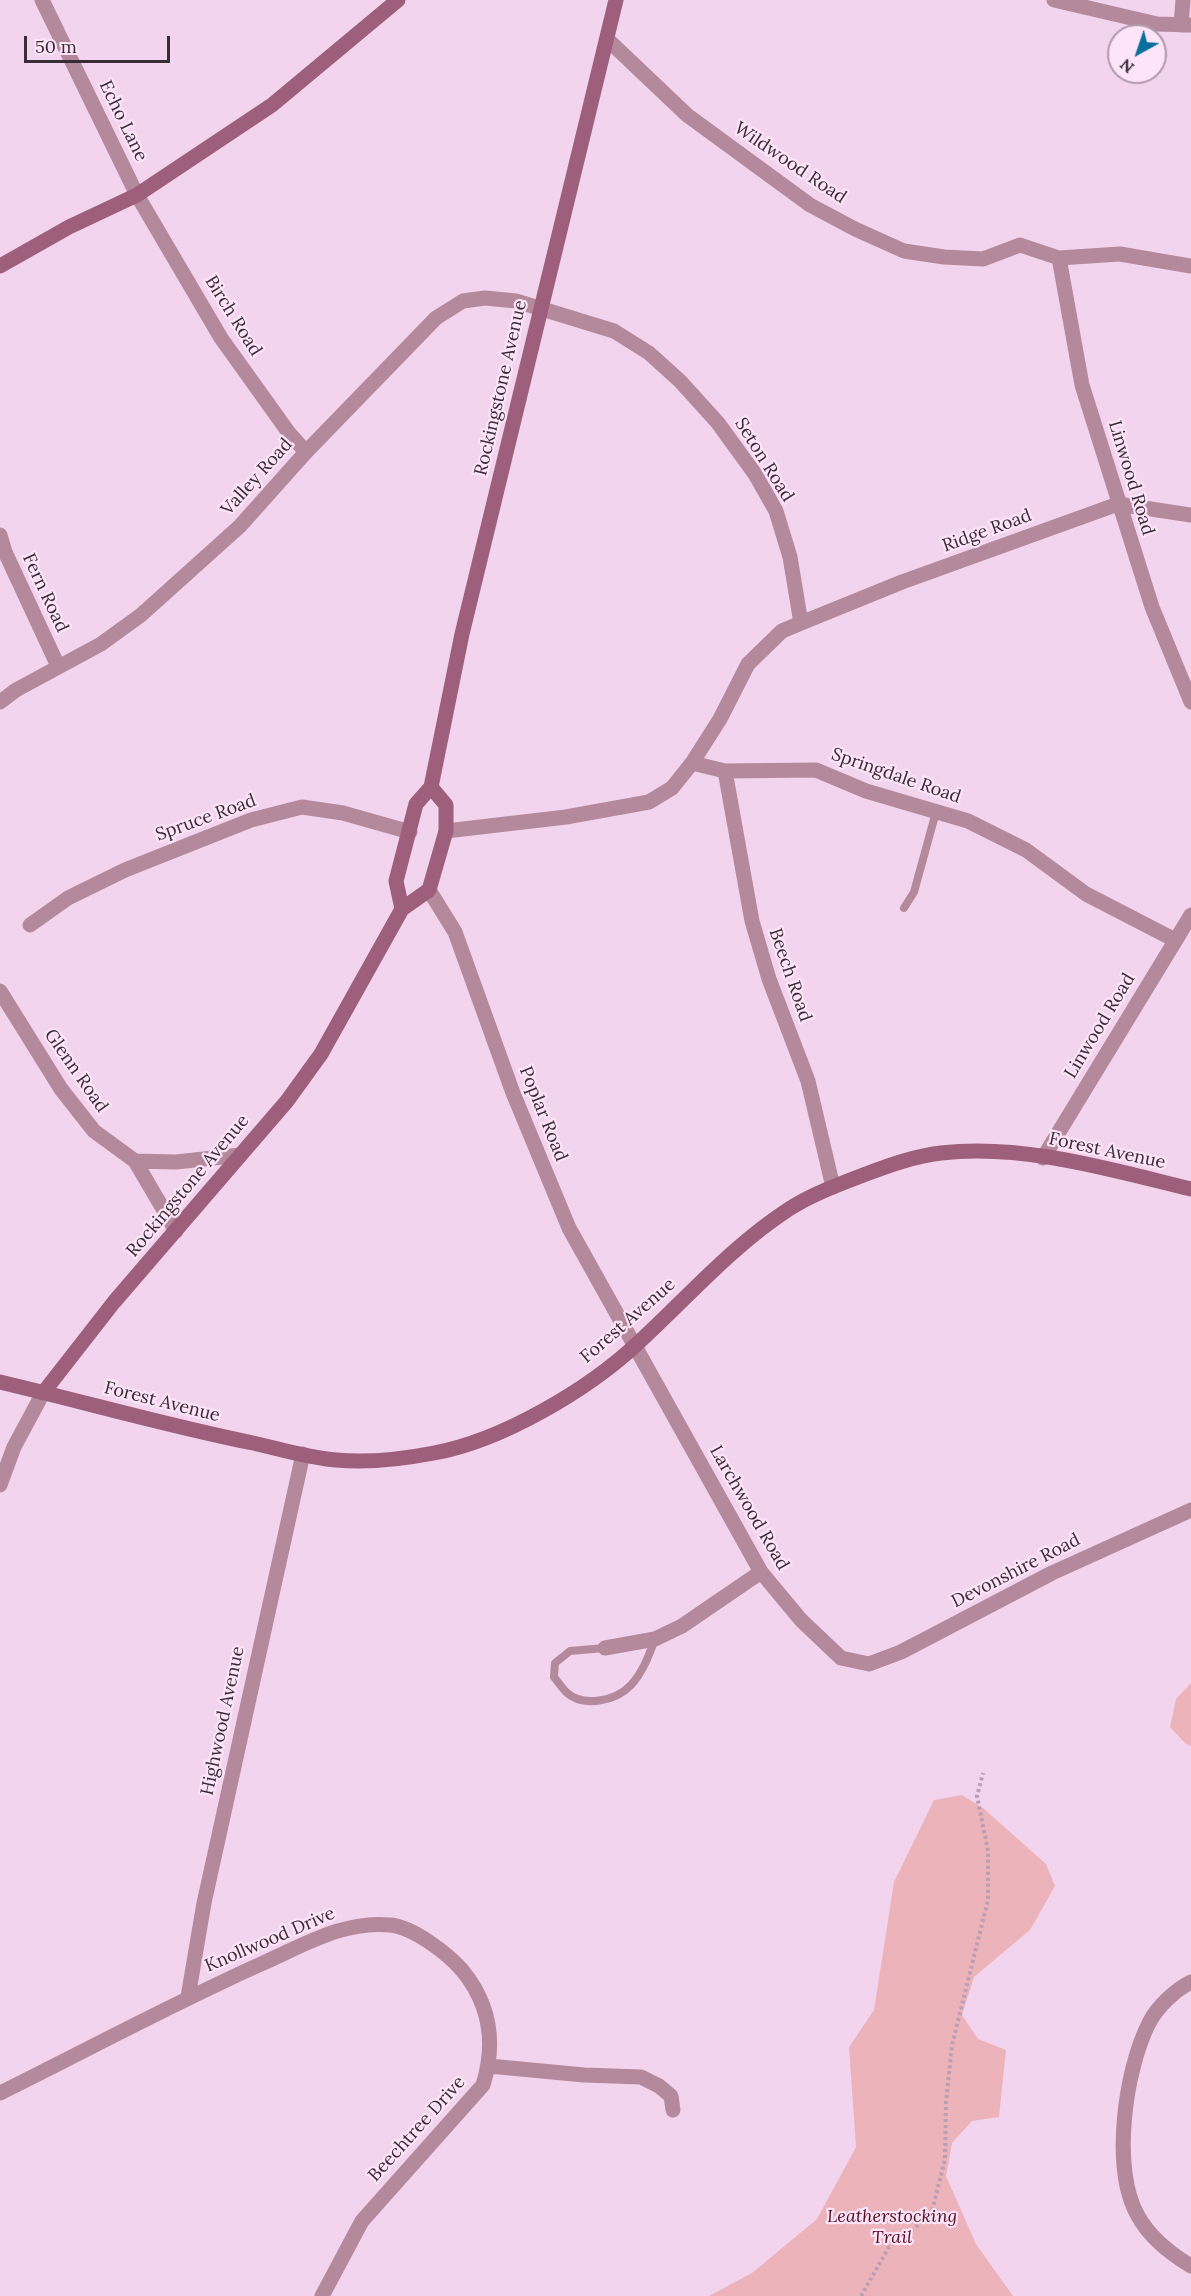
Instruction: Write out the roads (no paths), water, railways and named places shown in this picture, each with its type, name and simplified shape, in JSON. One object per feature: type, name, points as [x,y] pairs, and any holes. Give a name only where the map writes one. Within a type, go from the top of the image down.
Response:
[{"type":"street","name":"Echo Lane","points":[[42,0],[137,195]]},
{"type":"street","points":[[0,266],[69,227],[137,195],[272,105],[398,0]]},
{"type":"street","name":"Rockingstone Avenue","points":[[402,909],[396,881],[416,804],[430,787],[462,634],[616,0]]},
{"type":"street","points":[[1054,0],[1157,24],[1186,25],[1183,0]]},
{"type":"street","name":"Wildwood Road","points":[[607,39],[687,115],[810,205],[904,251],[944,257],[983,259],[1020,245],[1059,258],[1120,254],[1191,266]]},
{"type":"street","name":"Birch Road","points":[[137,195],[221,339],[289,433],[306,452]]},
{"type":"street","name":"Linwood Road","points":[[1059,258],[1082,385],[1152,607],[1191,702]]},
{"type":"street","name":"Valley Road","points":[[0,702],[16,690],[101,644],[141,615],[240,526],[306,452],[436,318],[463,301],[484,298],[516,301],[540,308]]},
{"type":"street","name":"Seton Road","points":[[540,308],[614,332],[649,353],[680,381],[718,423],[755,474],[776,511],[790,557],[801,623]]},
{"type":"street","name":"Ridge Road","points":[[801,623],[902,582],[1118,504],[1191,515]]},
{"type":"street","name":"Fern Road","points":[[0,535],[5,552],[58,666]]},
{"type":"street","points":[[447,831],[566,817],[649,802],[672,788],[692,763],[720,719],[748,664],[782,632],[801,623]]},
{"type":"street","name":"Springdale Road","points":[[692,763],[725,771],[816,770],[866,791],[968,821],[1026,850],[1086,894],[1175,940]]},
{"type":"street","name":"Beech Road","points":[[725,771],[752,921],[769,979],[808,1081],[833,1187]]},
{"type":"street","points":[[429,890],[447,831],[446,805],[430,787]]},
{"type":"street","name":"Spruce Road","points":[[30,925],[68,898],[125,870],[250,820],[302,807],[343,813],[410,832]]},
{"type":"street","name":"Rockingstone Avenue","points":[[0,1485],[15,1447],[43,1393],[114,1302],[287,1101],[321,1054],[402,909],[429,890]]},
{"type":"street","name":"Poplar Road","points":[[429,890],[455,932],[513,1093],[569,1228],[635,1346]]},
{"type":"street","name":"Linwood Road","points":[[1043,1158],[1191,915]]},
{"type":"street","name":"Glenn Road","points":[[0,991],[61,1089],[94,1131],[135,1161],[176,1231]]},
{"type":"street","name":"Forest Avenue","points":[[0,1382],[193,1431],[303,1454],[336,1460],[398,1459],[435,1453],[481,1441],[557,1401],[592,1379],[635,1346],[728,1256],[790,1208],[833,1187],[895,1163],[939,1153],[991,1150],[1085,1163],[1191,1189]]},
{"type":"street","points":[[135,1161],[177,1162],[240,1155]]},
{"type":"street","name":"Larchwood Road","points":[[635,1346],[761,1572],[801,1620],[841,1658],[858,1663]]},
{"type":"street","name":"Highwood Avenue","points":[[188,1997],[204,1903],[303,1454]]},
{"type":"street","name":"Devonshire Road","points":[[858,1663],[869,1664],[901,1652],[1052,1573],[1191,1510]]},
{"type":"street","points":[[605,1648],[655,1639],[682,1626],[761,1572]]},
{"type":"street","name":"Knollwood Drive","points":[[0,2093],[188,1997],[318,1938],[356,1925],[392,1924],[419,1936],[448,1954],[473,1984],[490,2028],[489,2066]]},
{"type":"street","points":[[1191,1982],[1182,1986],[1158,2010],[1150,2022],[1138,2050],[1124,2117],[1124,2175],[1138,2216],[1169,2253],[1191,2266]]},
{"type":"street","points":[[489,2066],[584,2075],[641,2077],[659,2086],[671,2096],[673,2110]]},
{"type":"street","name":"Beechtree Drive","points":[[322,2296],[362,2221],[483,2085],[489,2066]]},
{"type":"lane","points":[[904,908],[914,892],[936,812]]},
{"type":"lane","points":[[605,1648],[570,1651],[555,1662],[554,1677],[567,1693],[586,1701],[609,1699],[630,1687],[644,1668],[655,1639]]},
{"type":"park label","name":"Leatherstocking Trail","points":[[892,2227]]}]
